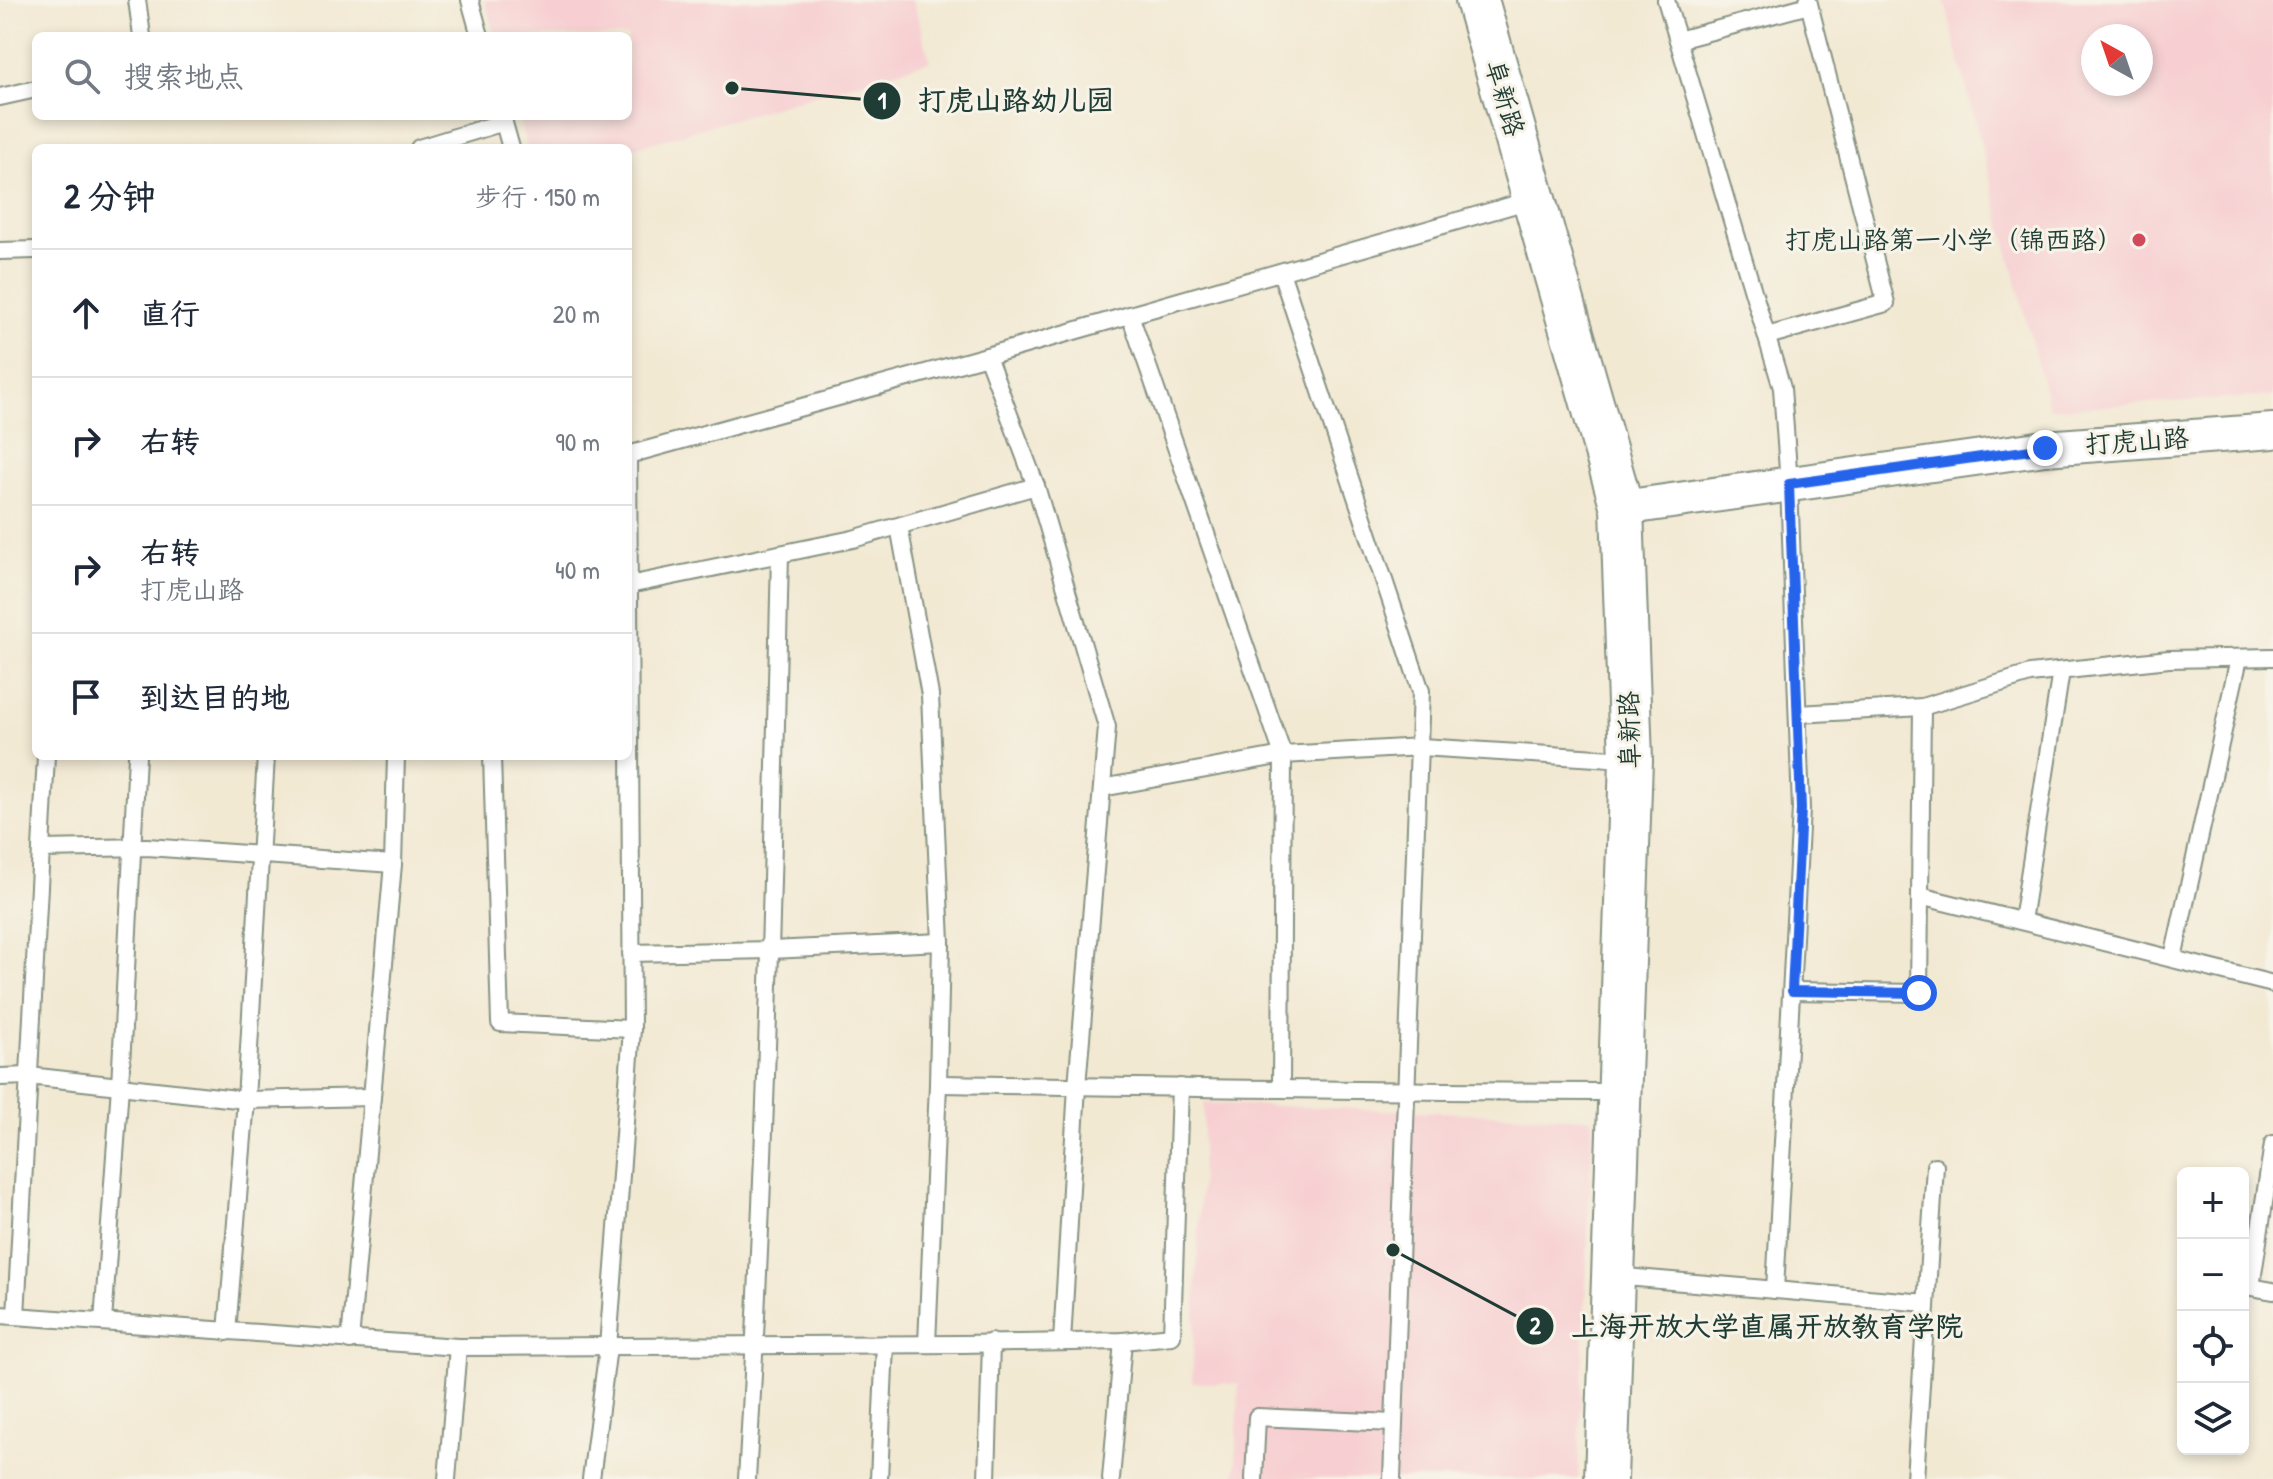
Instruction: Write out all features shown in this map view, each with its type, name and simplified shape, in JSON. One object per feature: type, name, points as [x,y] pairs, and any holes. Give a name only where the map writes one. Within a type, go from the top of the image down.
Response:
[{"type":"street","name":"阜新路","points":[[1477,0],[1622,508],[1631,760],[1606,1479]]},
{"type":"street","name":"打虎山路","points":[[1622,508],[2045,448],[2273,431]]},
{"type":"lane","points":[[137,0],[141,32]]},
{"type":"lane","points":[[470,0],[479,32]]},
{"type":"lane","points":[[1666,0],[1782,388],[1789,484],[1801,809],[1775,1290]]},
{"type":"lane","points":[[1678,40],[1808,3],[1886,303],[1767,336]]},
{"type":"lane","points":[[0,97],[32,90]]},
{"type":"lane","points":[[431,144],[500,120]]},
{"type":"lane","points":[[503,120],[510,144]]},
{"type":"lane","points":[[632,454],[1534,199]]},
{"type":"lane","points":[[0,251],[32,250]]},
{"type":"lane","points":[[1281,272],[1421,691],[1392,1479]]},
{"type":"lane","points":[[1130,315],[1283,755],[1281,1088]]},
{"type":"lane","points":[[987,356],[1036,486],[1107,727],[1077,1086],[1062,1342]]},
{"type":"lane","points":[[632,584],[899,526],[1036,486]]},
{"type":"lane","points":[[899,526],[930,695],[941,942],[927,1344]]},
{"type":"lane","points":[[747,1479],[771,950],[780,554]]},
{"type":"lane","points":[[1798,714],[1922,707],[2030,674],[2169,659],[2273,657]]},
{"type":"lane","points":[[2173,958],[2239,658]]},
{"type":"lane","points":[[2022,921],[2061,671]]},
{"type":"lane","points":[[1792,991],[1919,993],[1922,707]]},
{"type":"lane","points":[[1102,788],[1283,755],[1421,747],[1631,760]]},
{"type":"lane","points":[[46,760],[29,1076],[8,1315],[458,1347],[1062,1342],[1172,1336],[1180,1087]]},
{"type":"lane","points":[[103,1322],[120,1086],[137,760]]},
{"type":"lane","points":[[227,1332],[246,1100],[266,760]]},
{"type":"lane","points":[[350,1341],[393,864],[396,760]]},
{"type":"lane","points":[[492,760],[500,1023],[632,1029]]},
{"type":"lane","points":[[591,1479],[608,1347],[632,1029],[630,760]]},
{"type":"lane","points":[[41,849],[131,847],[393,864]]},
{"type":"lane","points":[[1920,896],[2273,984]]},
{"type":"lane","points":[[631,953],[941,942]]},
{"type":"lane","points":[[0,1077],[29,1076],[246,1100],[372,1097]]},
{"type":"lane","points":[[938,1084],[1405,1092],[1620,1092]]},
{"type":"lane","points":[[2273,1144],[2251,1287],[2273,1291]]},
{"type":"lane","points":[[1915,1479],[1935,1166]]},
{"type":"lane","points":[[1614,1276],[1926,1303]]},
{"type":"lane","points":[[1111,1479],[1123,1341]]},
{"type":"lane","points":[[987,1479],[991,1342]]},
{"type":"lane","points":[[879,1479],[885,1344]]},
{"type":"lane","points":[[447,1479],[458,1347]]},
{"type":"lane","points":[[1254,1479],[1257,1417],[1394,1423]]},
{"type":"shaded area","points":[[485,0],[913,0],[930,61],[632,149],[632,144],[526,144],[519,120],[632,120],[632,32],[494,32]]},
{"type":"shaded area","name":"打虎山路第一小学（锦西路）","points":[[1944,0],[2273,0],[2273,396],[2049,409]]},
{"type":"shaded area","points":[[1204,1103],[1593,1118],[1578,1479],[1235,1479],[1239,1384],[1192,1382]]},
{"type":"place","name":"打虎山路幼儿园","points":[[732,88]]},
{"type":"place","name":"打虎山路第一小学（锦西路）","points":[[2139,240]]},
{"type":"place","name":"上海开放大学直属开放教育学院","points":[[1393,1250]]},
{"type":"route","points":[[1919,993],[1792,991],[1801,809],[1789,484],[2045,448]]}]
